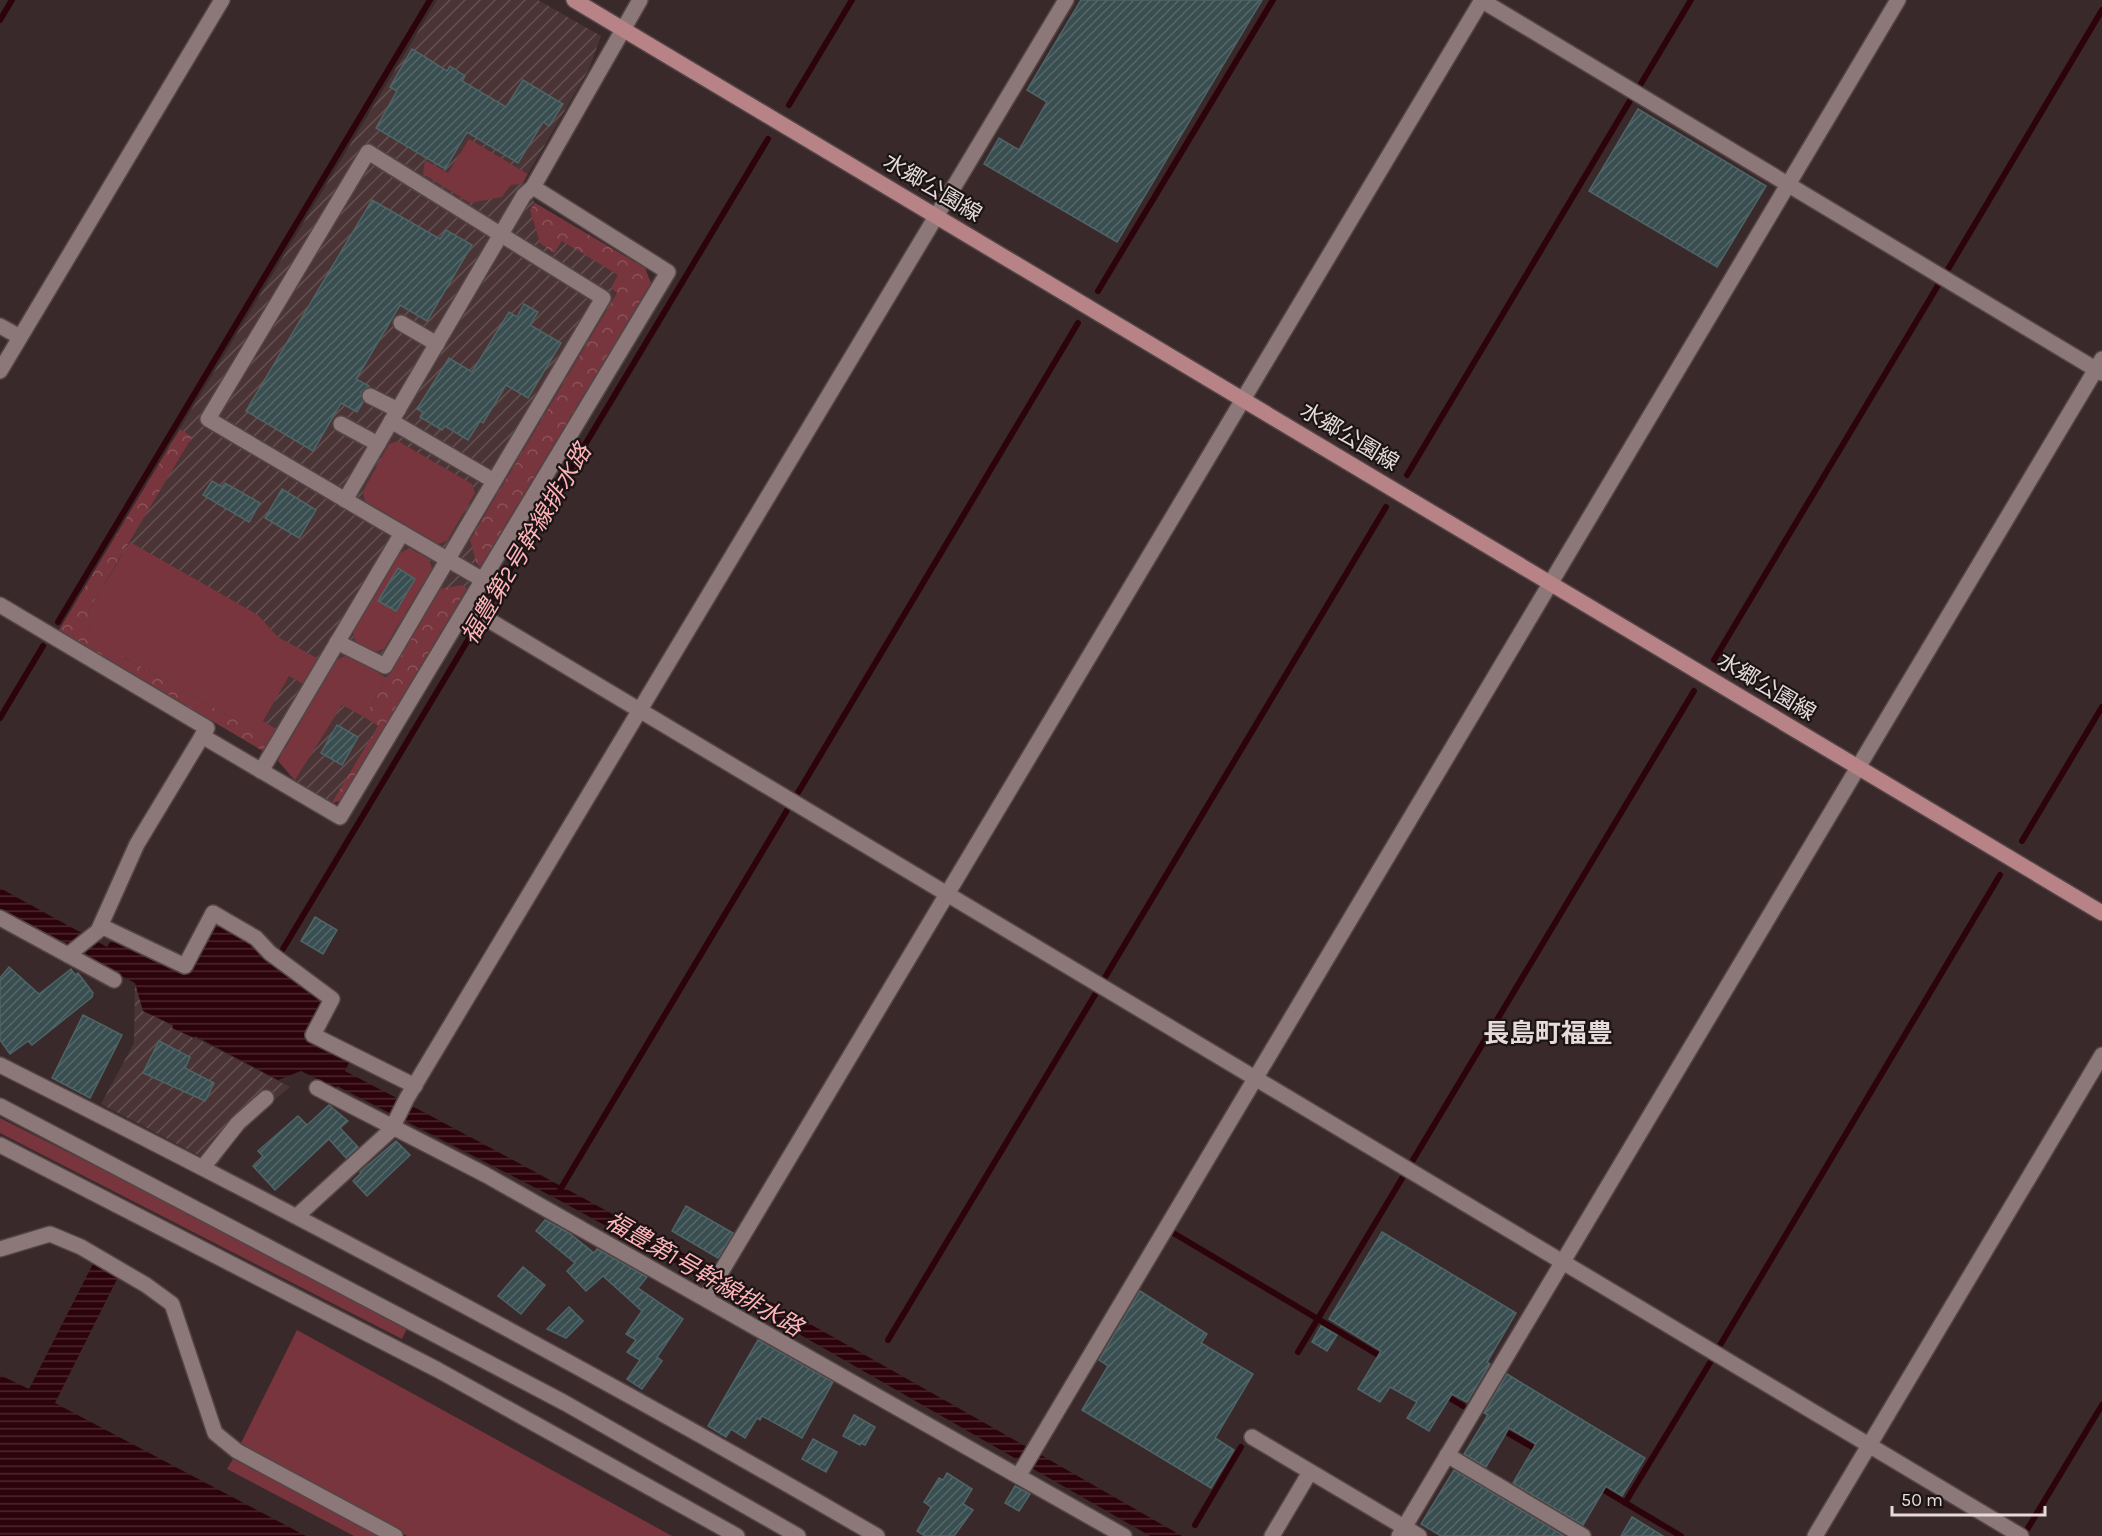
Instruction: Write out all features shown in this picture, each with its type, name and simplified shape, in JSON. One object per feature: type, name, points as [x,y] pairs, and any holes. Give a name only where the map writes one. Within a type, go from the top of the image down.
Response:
[{"type":"main road","name":"水郷公園線","points":[[574,0],[2102,913]]},
{"type":"street","points":[[0,371],[222,0]]},
{"type":"street","points":[[345,500],[524,195],[533,187],[640,0]]},
{"type":"street","points":[[297,1216],[394,1124],[639,710],[1066,0]]},
{"type":"street","points":[[707,1296],[1481,0],[2100,367],[1857,766],[1401,1532]]},
{"type":"street","points":[[1020,1472],[1898,0]]},
{"type":"street","points":[[337,642],[384,666],[447,560],[495,481],[603,298],[368,152],[208,419],[447,560],[483,580]]},
{"type":"street","points":[[202,736],[340,818],[470,608],[483,580],[668,272],[533,187]]},
{"type":"street","points":[[401,323],[437,344]]},
{"type":"street","points":[[0,326],[20,337]]},
{"type":"street","points":[[370,396],[394,416],[495,481]]},
{"type":"street","points":[[341,424],[378,444]]},
{"type":"street","points":[[261,771],[402,533]]},
{"type":"street","points":[[0,605],[207,728],[137,844],[100,928],[68,954]]},
{"type":"street","points":[[470,608],[2021,1536]]},
{"type":"street","points":[[100,928],[185,966],[213,914],[256,938],[270,953],[332,999],[313,1035],[411,1092]]},
{"type":"street","points":[[0,918],[114,980]]},
{"type":"street","points":[[1815,1536],[2102,1055]]},
{"type":"street","points":[[0,1065],[204,1166],[584,1369],[877,1536]]},
{"type":"street","points":[[317,1088],[394,1124],[707,1296],[1020,1472],[1124,1536]]},
{"type":"street","points":[[204,1166],[238,1123],[266,1098]]},
{"type":"street","points":[[0,1106],[565,1403],[798,1536]]},
{"type":"street","points":[[0,1144],[438,1370],[737,1536]]},
{"type":"street","points":[[0,1249],[50,1234],[81,1247],[146,1285],[172,1304],[215,1433],[237,1451],[395,1536]]},
{"type":"street","points":[[1252,1437],[1401,1532],[1419,1536]]},
{"type":"street","points":[[1447,1455],[1582,1536]]},
{"type":"street","points":[[1272,1536],[1310,1472]]},
{"type":"shaded area","points":[[437,0],[538,0],[601,36],[589,69],[522,184],[535,203],[645,268],[651,283],[341,800],[331,804],[293,779],[278,760],[59,630]]},
{"type":"shaded area","points":[[135,983],[144,1011],[290,1087],[245,1124],[217,1165],[101,1104],[134,1043]]},
{"type":"green space","points":[[469,139],[528,174],[522,184],[511,185],[502,197],[470,203],[423,174],[425,160],[448,173]]},
{"type":"green space","points":[[535,203],[645,268],[651,283],[480,567],[476,562],[470,540],[617,293],[611,288],[618,275],[562,241],[554,253],[540,243],[530,210]]},
{"type":"green space","points":[[180,429],[192,437],[88,611],[90,631],[106,647],[271,740],[263,751],[59,630]]},
{"type":"green space","points":[[398,441],[472,484],[475,493],[447,541],[438,544],[365,501],[363,491],[389,444]]},
{"type":"green space","points":[[130,542],[258,615],[278,637],[319,659],[305,685],[289,676],[263,721],[278,730],[271,740],[106,647],[90,631],[88,611]]},
{"type":"green space","points":[[409,548],[429,559],[432,569],[384,649],[374,652],[355,641],[353,631],[399,554]]},
{"type":"green space","points":[[461,585],[467,588],[341,800],[331,804],[378,726],[364,717],[440,589]]},
{"type":"green space","points":[[347,655],[387,678],[364,717],[342,705],[295,780],[278,761],[336,660]]},
{"type":"green space","points":[[0,1118],[225,1231],[407,1328],[402,1339],[0,1133]]},
{"type":"green space","points":[[297,1330],[672,1536],[407,1536],[240,1445]]},
{"type":"green space","points":[[233,1459],[382,1536],[354,1536],[227,1469]]},
{"type":"water","name":"福豊第1号幹線排水路","points":[[0,888],[107,947],[113,937],[189,974],[216,921],[252,943],[264,959],[324,1001],[306,1038],[350,1061],[345,1071],[661,1241],[1182,1536],[1150,1536],[724,1291],[557,1199],[337,1086],[336,1088],[301,1071],[278,1080],[195,1036],[194,1038],[172,1028],[173,1025],[143,1011],[135,983],[97,963],[85,953],[0,909]]},
{"type":"water","points":[[99,1252],[124,1265],[55,1403],[306,1536],[0,1536],[0,1375],[29,1389]]},
{"type":"building","points":[[1081,0],[1262,0],[1117,242],[984,164],[999,138],[1019,150],[1047,102],[1027,90]]},
{"type":"building","points":[[412,49],[447,71],[450,66],[465,76],[462,81],[506,107],[523,80],[563,104],[549,126],[543,122],[518,163],[467,132],[445,169],[376,128],[397,91],[390,87]]},
{"type":"building","points":[[1638,109],[1766,186],[1717,267],[1589,191]]},
{"type":"building","points":[[372,200],[440,239],[446,230],[472,245],[427,321],[400,305],[356,379],[369,386],[361,392],[363,402],[357,412],[341,403],[313,451],[246,411]]},
{"type":"building","points":[[524,304],[538,312],[530,325],[561,343],[528,398],[506,385],[483,423],[480,421],[468,440],[445,426],[442,430],[420,417],[423,412],[417,409],[449,358],[472,372],[509,312],[517,317]]},
{"type":"building","points":[[212,481],[222,487],[225,483],[260,503],[249,522],[203,495]]},
{"type":"building","points":[[282,489],[316,510],[299,538],[265,518]]},
{"type":"building","points":[[398,568],[415,579],[396,611],[378,601]]},
{"type":"building","points":[[337,725],[358,737],[342,765],[321,753]]},
{"type":"building","points":[[315,917],[337,930],[323,954],[301,941]]},
{"type":"building","points":[[9,967],[39,994],[71,969],[75,975],[78,973],[93,993],[92,997],[32,1045],[28,1041],[10,1054],[0,1040],[0,978]]},
{"type":"building","points":[[83,1015],[122,1035],[90,1098],[52,1078]]},
{"type":"building","points":[[159,1041],[190,1057],[185,1068],[214,1083],[205,1101],[143,1073]]},
{"type":"building","points":[[329,1105],[348,1121],[340,1128],[358,1147],[346,1158],[329,1139],[275,1190],[253,1166],[263,1156],[258,1151],[298,1116],[307,1125]]},
{"type":"building","points":[[396,1141],[410,1155],[367,1196],[353,1181],[360,1172]]},
{"type":"building","points":[[686,1206],[733,1233],[718,1258],[672,1231]]},
{"type":"building","points":[[545,1220],[569,1233],[594,1253],[597,1249],[647,1277],[638,1288],[683,1319],[657,1357],[662,1361],[642,1389],[627,1379],[640,1360],[627,1352],[636,1340],[626,1334],[642,1311],[603,1276],[586,1291],[567,1271],[575,1263],[536,1231]]},
{"type":"building","points":[[1382,1232],[1516,1313],[1487,1362],[1490,1364],[1467,1402],[1452,1394],[1429,1431],[1407,1418],[1417,1402],[1390,1387],[1380,1402],[1358,1389],[1381,1351],[1329,1319]]},
{"type":"building","points":[[523,1267],[545,1285],[521,1314],[498,1296]]},
{"type":"building","points":[[1140,1291],[1207,1334],[1201,1343],[1253,1374],[1215,1438],[1234,1450],[1211,1488],[1082,1410],[1108,1366],[1099,1360]]},
{"type":"building","points":[[569,1307],[583,1321],[566,1338],[547,1329]]},
{"type":"building","points":[[1321,1326],[1337,1335],[1327,1351],[1312,1342]]},
{"type":"building","points":[[758,1340],[833,1382],[802,1438],[762,1416],[760,1420],[757,1418],[745,1438],[731,1429],[726,1437],[708,1426]]},
{"type":"building","points":[[1507,1374],[1645,1458],[1622,1496],[1606,1486],[1583,1525],[1513,1483],[1536,1444],[1509,1428],[1486,1467],[1464,1454],[1488,1415],[1484,1413]]},
{"type":"building","points":[[854,1415],[875,1427],[865,1445],[861,1443],[860,1445],[843,1436]]},
{"type":"building","points":[[813,1439],[837,1452],[826,1472],[802,1459]]},
{"type":"building","points":[[1454,1470],[1564,1536],[1441,1536],[1421,1524]]},
{"type":"building","points":[[947,1473],[972,1489],[963,1504],[973,1510],[954,1536],[925,1536],[917,1531],[931,1507],[924,1502],[939,1478],[943,1480]]},
{"type":"building","points":[[1015,1486],[1030,1494],[1019,1511],[1005,1503]]},
{"type":"building","points":[[1632,1517],[1663,1536],[1621,1536]]},
{"type":"waterway","points":[[0,20],[12,0]]},
{"type":"waterway","points":[[58,622],[430,0]]},
{"type":"waterway","name":"福豊第2号幹線排水路","points":[[789,105],[852,0]]},
{"type":"waterway","points":[[1098,291],[1273,0]]},
{"type":"waterway","points":[[1639,87],[1691,0]]},
{"type":"waterway","points":[[1947,271],[2102,10]]},
{"type":"waterway","points":[[1407,475],[1631,99]]},
{"type":"waterway","name":"福豊第2号幹線排水路","points":[[283,949],[768,139]]},
{"type":"waterway","points":[[1714,660],[1940,282]]},
{"type":"waterway","points":[[796,796],[1078,323]]},
{"type":"waterway","points":[[1104,979],[1386,507]]},
{"type":"waterway","points":[[0,718],[43,646]]},
{"type":"waterway","points":[[1410,1165],[1694,691]]},
{"type":"waterway","points":[[2022,841],[2102,707]]},
{"type":"waterway","points":[[560,1190],[789,807]]},
{"type":"waterway","points":[[1719,1347],[2000,875]]},
{"type":"waterway","points":[[888,1340],[1096,993]]},
{"type":"waterway","points":[[1298,1352],[1404,1175]]},
{"type":"waterway","points":[[1170,1231],[1385,1359]]},
{"type":"waterway","points":[[1625,1503],[1711,1361]]},
{"type":"waterway","points":[[1443,1394],[1463,1406]]},
{"type":"waterway","points":[[2025,1533],[2102,1405]]},
{"type":"waterway","points":[[1501,1429],[1539,1451]]},
{"type":"waterway","points":[[1195,1525],[1241,1447]]},
{"type":"waterway","points":[[1597,1486],[1681,1536]]},
{"type":"district","name":"長島町福豊","points":[[1548,1033]]}]
